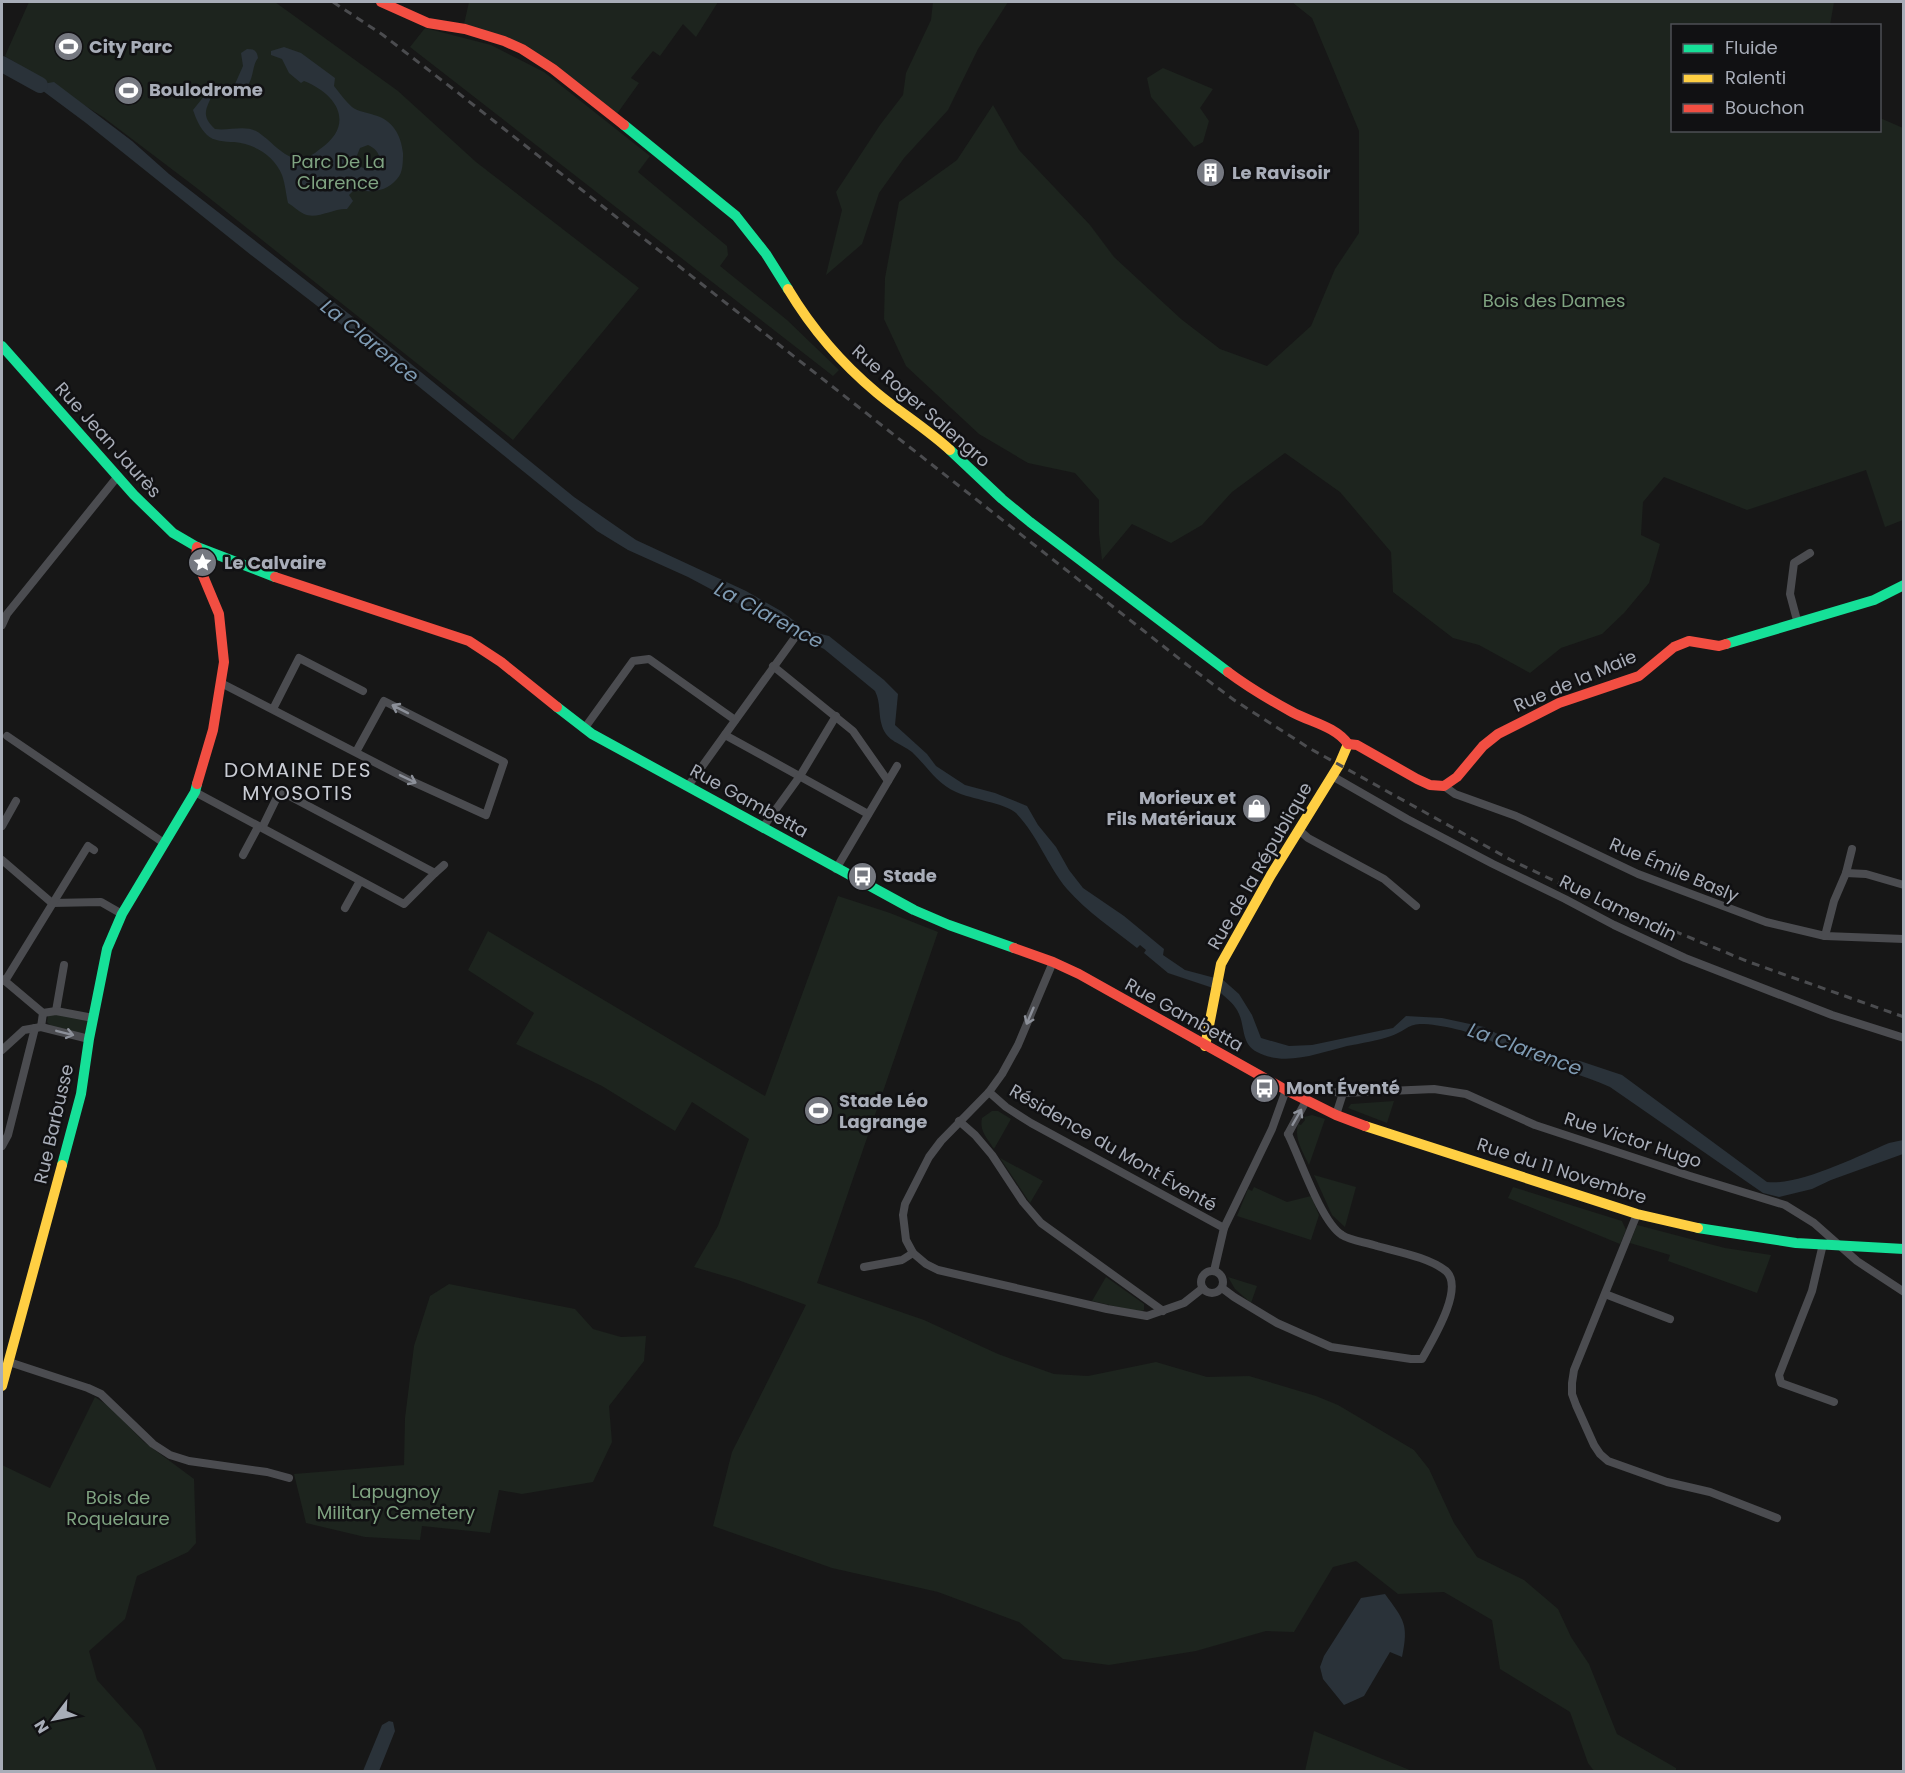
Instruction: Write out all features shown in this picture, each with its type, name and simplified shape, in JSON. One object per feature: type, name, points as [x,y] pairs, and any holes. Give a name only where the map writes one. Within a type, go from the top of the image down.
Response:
[{"type":"street","name":"Rue Roger Salengro","points":[[381,2],[428,23],[465,29],[504,40],[553,69],[736,216],[766,254],[801,311],[848,368],[939,440],[1030,522],[1243,683],[1292,712],[1332,730],[1343,737],[1348,744],[1357,745],[1416,779],[1430,785],[1444,786]]},
{"type":"street","name":"Rue Jean Jaurès","points":[[2,346],[157,518],[173,532],[197,547]]},
{"type":"street","points":[[2,625],[7,614],[118,477]]},
{"type":"street","name":"Rue Barbusse","points":[[2,1386],[81,1095],[89,1039],[107,949],[122,914],[195,792],[213,730],[224,662],[219,614],[196,559],[197,547]]},
{"type":"street","name":"Rue Gambetta","points":[[197,547],[293,584],[469,641],[508,665],[584,729],[836,869],[934,919],[1053,962],[1082,976],[1286,1090]]},
{"type":"street","points":[[1798,624],[1790,594],[1794,562],[1810,553]]},
{"type":"street","name":"Rue de la Maie","points":[[1444,786],[1457,777],[1483,746],[1498,734],[1558,703],[1639,676],[1674,647],[1689,641],[1719,646],[1874,600],[1904,585]]},
{"type":"street","points":[[688,786],[796,636]]},
{"type":"street","points":[[273,709],[299,658],[363,691]]},
{"type":"street","points":[[584,729],[633,661],[649,659],[735,720]]},
{"type":"street","points":[[773,666],[853,731],[888,781]]},
{"type":"street","points":[[221,683],[409,780],[486,815],[504,762],[384,701],[356,752]]},
{"type":"street","points":[[764,829],[800,776],[836,716]]},
{"type":"street","points":[[725,735],[868,814]]},
{"type":"street","points":[[7,736],[165,843]]},
{"type":"street","name":"Rue de la République","points":[[1205,1046],[1221,964],[1271,875],[1345,754],[1348,744]]},
{"type":"street","points":[[836,869],[897,766]]},
{"type":"street","name":"Rue Lamendin","points":[[1332,776],[1493,864],[1685,958],[1811,1007],[1904,1038]]},
{"type":"street","name":"Rue Émile Basly","points":[[1444,786],[1455,794],[1506,812],[1638,874],[1766,922],[1826,936],[1904,939]]},
{"type":"street","points":[[243,855],[280,791],[435,873]]},
{"type":"street","points":[[195,792],[404,904],[444,865]]},
{"type":"street","points":[[2,826],[16,801]]},
{"type":"street","points":[[1299,830],[1308,838],[1384,879],[1416,906]]},
{"type":"street","points":[[93,1018],[56,1011],[43,1012],[3,980],[88,846],[94,850]]},
{"type":"street","points":[[1826,936],[1834,902],[1846,873],[1852,849]]},
{"type":"street","points":[[2,860],[52,903],[101,902],[122,914]]},
{"type":"street","points":[[1846,873],[1866,874],[1904,885]]},
{"type":"street","points":[[345,908],[360,881]]},
{"type":"street","name":"Résidence du Mont Éventé","points":[[913,1252],[904,1231],[904,1204],[929,1157],[959,1121],[989,1092],[1002,1074],[1018,1045],[1053,962]]},
{"type":"street","points":[[56,1011],[64,965]]},
{"type":"street","points":[[2,1146],[8,1135],[43,1012]]},
{"type":"street","points":[[2,1050],[24,1030],[38,1028],[89,1039]]},
{"type":"street","name":"Rue Victor Hugo","points":[[1286,1090],[1291,1087],[1343,1093],[1434,1089],[1466,1094],[1535,1125],[1785,1205],[1814,1223],[1857,1261],[1904,1292]]},
{"type":"street","name":"Résidence du Mont Éventé","points":[[1214,1271],[1224,1228],[1272,1130],[1286,1090]]},
{"type":"street","name":"Rue du 11 Novembre","points":[[1286,1090],[1336,1115],[1385,1133],[1636,1214],[1708,1230],[1796,1243],[1838,1244]]},
{"type":"street","name":"Résidence du Mont Éventé","points":[[989,1092],[1006,1107],[1031,1123],[1224,1228]]},
{"type":"street","points":[[1336,1115],[1343,1093]]},
{"type":"street","points":[[1288,1134],[1306,1101]]},
{"type":"street","points":[[959,1121],[975,1134],[993,1155],[1023,1202],[1041,1223],[1163,1311]]},
{"type":"street","points":[[1272,1130],[1288,1134]]},
{"type":"street","points":[[1222,1288],[1277,1323],[1331,1347],[1422,1359],[1440,1325],[1453,1289],[1447,1272],[1430,1262],[1342,1235],[1327,1219],[1288,1134]]},
{"type":"street","points":[[1636,1214],[1574,1370],[1572,1394],[1594,1445],[1600,1454],[1618,1465],[1667,1482],[1710,1492],[1777,1518]]},
{"type":"street","points":[[1823,1244],[1812,1291],[1779,1375],[1781,1383],[1834,1402]]},
{"type":"street","points":[[1838,1244],[1904,1249]]},
{"type":"street","points":[[864,1267],[902,1260],[913,1252],[926,1264],[964,1276],[1147,1316],[1184,1303],[1203,1288]]},
{"type":"street","points":[[1214,1271],[1222,1277],[1222,1288],[1212,1293],[1203,1288],[1201,1282],[1203,1276],[1207,1272],[1214,1271]]},
{"type":"street","points":[[1605,1294],[1670,1319]]},
{"type":"street","points":[[9,1362],[101,1394],[153,1444],[170,1455],[189,1461],[267,1472],[289,1478]]},
{"type":"green space","name":"Parc De La Clarence","points":[[29,2],[275,2],[398,91],[476,162],[639,288],[513,440],[198,189],[103,117],[5,56]]},
{"type":"green space","points":[[469,2],[718,2],[696,37],[683,24],[660,56],[653,51],[631,78],[639,83],[614,118],[553,69],[464,24]]},
{"type":"green space","points":[[933,2],[1008,2],[978,49],[948,110],[904,158],[879,193],[862,244],[826,275],[842,210],[836,192],[880,125],[903,95],[906,73],[931,20]]},
{"type":"green space","name":"Bois des Dames","points":[[1292,2],[1834,2],[1830,24],[1671,24],[1671,132],[1881,132],[1881,118],[1903,128],[1903,520],[1885,527],[1866,470],[1747,510],[1664,477],[1643,502],[1641,535],[1660,544],[1649,583],[1624,613],[1602,634],[1561,648],[1530,673],[1479,645],[1453,638],[1393,592],[1391,552],[1340,492],[1285,453],[1232,492],[1202,525],[1171,543],[1132,524],[1102,560],[1099,500],[1075,473],[1028,463],[979,434],[906,366],[884,319],[885,278],[899,202],[957,160],[993,105],[1019,150],[1090,225],[1114,257],[1181,319],[1220,349],[1267,366],[1311,326],[1335,269],[1359,233],[1359,131],[1312,18]]},
{"type":"green space","points":[[425,28],[491,45],[544,72],[650,156],[638,172],[727,246],[728,255],[720,266],[787,320],[839,370],[833,376],[410,47]]},
{"type":"green space","points":[[1163,68],[1213,89],[1200,108],[1209,121],[1203,142],[1194,147],[1151,97],[1147,78]]},
{"type":"green space","points":[[838,896],[938,932],[817,1283],[924,1320],[998,1354],[1054,1374],[1088,1376],[1156,1362],[1207,1377],[1249,1376],[1338,1405],[1414,1450],[1429,1469],[1454,1523],[1477,1557],[1524,1580],[1558,1609],[1571,1637],[1589,1664],[1617,1734],[1676,1768],[1676,1771],[1594,1771],[1588,1763],[1570,1712],[1500,1669],[1492,1620],[1444,1592],[1398,1594],[1356,1561],[1333,1567],[1294,1632],[1266,1631],[1196,1651],[1109,1665],[1063,1659],[1019,1622],[938,1592],[832,1568],[713,1526],[732,1452],[806,1305],[738,1280],[694,1267],[718,1226],[749,1139],[692,1102],[675,1131],[602,1086],[516,1044],[534,1013],[468,970],[488,931],[765,1096]]},
{"type":"green space","points":[[53,1013],[89,1020],[86,1035],[51,1026],[47,1022],[48,1016]]},
{"type":"green space","points":[[1394,1101],[1387,1123],[1348,1108],[1351,1104]]},
{"type":"green space","points":[[992,1111],[998,1111],[1011,1119],[994,1149],[981,1123],[982,1118]]},
{"type":"green space","points":[[1312,1115],[1325,1119],[1309,1165],[1300,1145],[1297,1130],[1298,1124],[1301,1125],[1305,1120],[1304,1117]]},
{"type":"green space","points":[[1000,1158],[1043,1181],[1030,1203]]},
{"type":"green space","points":[[1314,1175],[1356,1187],[1345,1227],[1332,1215]]},
{"type":"green space","points":[[1254,1187],[1287,1202],[1311,1196],[1319,1215],[1311,1240],[1237,1216],[1248,1189],[1252,1191]]},
{"type":"green space","points":[[1513,1187],[1622,1221],[1626,1230],[1620,1244],[1508,1198]]},
{"type":"green space","points":[[1637,1225],[1725,1248],[1771,1255],[1757,1293],[1668,1261],[1670,1255],[1630,1243]]},
{"type":"green space","points":[[1106,1277],[1144,1304],[1144,1310],[1140,1312],[1092,1301]]},
{"type":"green space","points":[[1228,1277],[1257,1286],[1251,1303],[1235,1289]]},
{"type":"green space","name":"Lapugnoy Military Cemetery","points":[[449,1284],[575,1309],[593,1329],[621,1337],[646,1336],[644,1361],[609,1406],[612,1442],[593,1482],[522,1494],[499,1490],[490,1533],[422,1526],[420,1540],[365,1537],[306,1523],[294,1474],[404,1465],[405,1418],[414,1346],[430,1296]]},
{"type":"green space","name":"Bois de Roquelaure","points":[[95,1397],[110,1407],[144,1442],[194,1479],[196,1543],[188,1552],[137,1576],[125,1619],[89,1651],[97,1680],[142,1730],[157,1771],[2,1771],[2,1465],[50,1488]]},
{"type":"green space","points":[[1314,1731],[1412,1771],[1305,1771]]},
{"type":"water","points":[[284,47],[301,53],[335,78],[334,86],[352,107],[381,117],[391,124],[398,134],[403,153],[400,174],[392,184],[377,190],[354,190],[349,195],[353,201],[347,209],[309,215],[288,203],[282,175],[269,156],[249,145],[216,140],[205,132],[198,123],[193,110],[209,90],[214,90],[206,114],[215,129],[251,129],[288,155],[299,159],[313,154],[331,139],[337,130],[339,120],[338,110],[333,102],[316,87],[304,81],[301,83],[289,73],[282,59],[271,55],[271,51]],"holes":[[[368,145],[378,154],[379,161],[377,165],[368,170],[361,167],[356,158],[360,148]]]},
{"type":"water","points":[[247,49],[255,51],[258,58],[250,81],[245,88],[235,84],[243,66],[241,53]]},
{"type":"water","points":[[2,65],[42,84],[54,82],[362,324],[574,497],[636,540],[746,591],[781,611],[801,626],[795,634],[688,577],[628,550],[597,531],[360,339],[86,123],[39,88],[2,71]]},
{"type":"water","points":[[805,630],[829,636],[898,694],[895,725],[927,754],[936,766],[965,785],[995,793],[1027,806],[1083,888],[1124,916],[1164,949],[1163,955],[1185,970],[1215,978],[1213,988],[1168,973],[1144,953],[1146,950],[1140,945],[1137,948],[1083,905],[1060,880],[1030,831],[1016,813],[1004,806],[962,795],[949,788],[937,779],[912,752],[887,736],[882,726],[875,691],[824,649],[800,637]]},
{"type":"water","points":[[1222,979],[1239,994],[1252,1015],[1261,1038],[1289,1046],[1312,1045],[1393,1028],[1406,1016],[1442,1018],[1484,1027],[1517,1044],[1558,1059],[1580,1061],[1622,1075],[1767,1182],[1780,1182],[1811,1175],[1889,1143],[1903,1140],[1903,1154],[1812,1189],[1779,1197],[1763,1193],[1610,1087],[1523,1058],[1491,1041],[1466,1032],[1437,1025],[1416,1024],[1386,1038],[1314,1055],[1290,1059],[1257,1052],[1248,1044],[1237,1010],[1221,993]]},
{"type":"water","points":[[1385,1594],[1401,1617],[1405,1629],[1402,1657],[1390,1652],[1364,1696],[1344,1705],[1323,1679],[1320,1667],[1324,1656],[1361,1598]]},
{"type":"water","points":[[389,1721],[393,1722],[395,1731],[379,1771],[363,1771],[382,1725]]},
{"type":"waterway","name":"La Clarence","points":[[2,64],[40,85]]},
{"type":"railway","points":[[333,2],[383,35],[457,92],[1234,700],[1309,748],[1511,860],[1565,886],[1749,962],[1904,1017]]},
{"type":"traffic: fast","points":[[624,125],[736,216],[766,254],[788,289]]},
{"type":"traffic: fast","points":[[2,346],[134,495],[173,533],[197,547],[275,577]]},
{"type":"traffic: fast","points":[[950,450],[1030,522],[1228,672]]},
{"type":"traffic: fast","points":[[1726,644],[1874,600],[1904,585]]},
{"type":"traffic: fast","points":[[557,707],[592,734],[914,910],[1014,948]]},
{"type":"traffic: fast","points":[[62,1165],[81,1094],[89,1039],[107,949],[122,914],[195,792],[197,784]]},
{"type":"traffic: fast","points":[[1698,1228],[1796,1243],[1904,1249]]},
{"type":"traffic: slow","points":[[788,289],[817,332],[851,370],[950,450]]},
{"type":"traffic: slow","points":[[1205,1046],[1221,964],[1271,875],[1339,765],[1348,744]]},
{"type":"traffic: slow","points":[[1365,1126],[1637,1214],[1698,1228]]},
{"type":"traffic: slow","points":[[2,1386],[62,1165]]},
{"type":"traffic: jam","points":[[381,2],[428,23],[465,29],[522,49],[553,69],[624,125]]},
{"type":"traffic: jam","points":[[197,547],[196,559],[219,614],[224,662],[213,730],[197,784]]},
{"type":"traffic: jam","points":[[275,577],[469,641],[501,662],[557,707]]},
{"type":"traffic: jam","points":[[1348,744],[1357,745],[1430,785],[1444,786],[1457,777],[1483,746],[1498,734],[1559,703],[1639,676],[1674,647],[1689,641],[1719,646],[1726,644]]},
{"type":"traffic: jam","points":[[1228,672],[1299,716],[1336,733],[1348,744]]},
{"type":"traffic: jam","points":[[1014,948],[1079,974],[1286,1090],[1336,1115],[1365,1126]]},
{"type":"place","name":"City Parc","points":[[68,47]]},
{"type":"place","name":"Boulodrome","points":[[128,90]]},
{"type":"place","name":"Le Ravisoir","points":[[1211,173]]},
{"type":"place","name":"Le Calvaire","points":[[203,563]]},
{"type":"place","name":"Morieux et Fils Matériaux","points":[[1257,808]]},
{"type":"place","name":"Stade","points":[[862,876]]},
{"type":"place","name":"Mont Éventé","points":[[1265,1088]]},
{"type":"place","name":"Stade Léo Lagrange","points":[[818,1111]]},
{"type":"district","name":"DOMAINE DES MYOSOTIS","points":[[298,782]]}]
